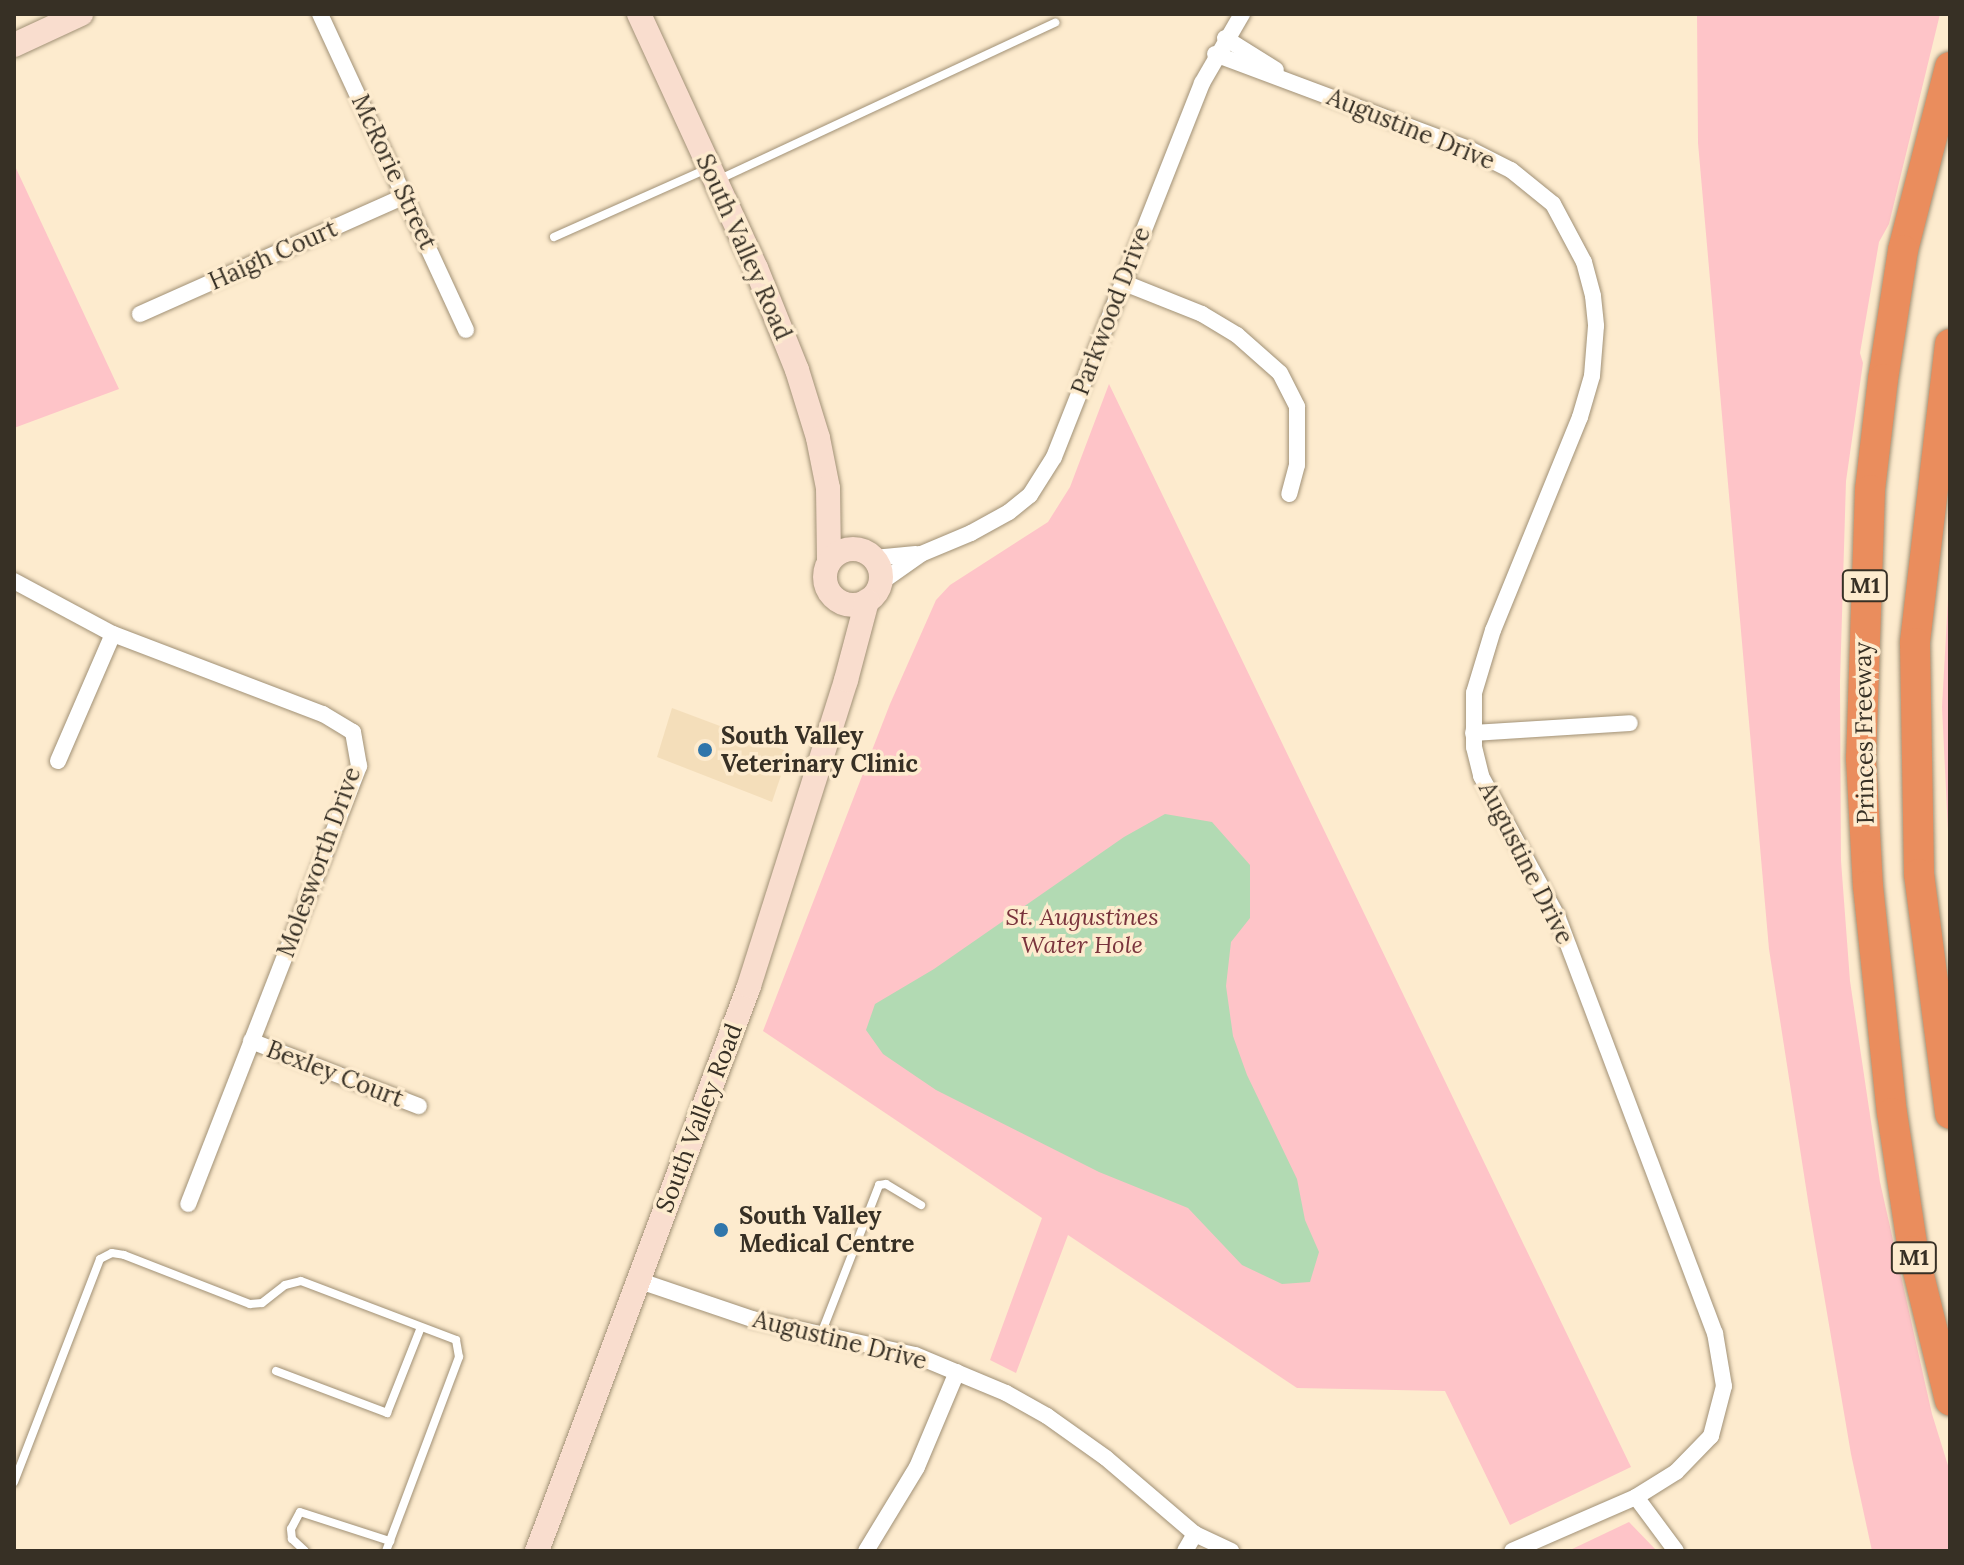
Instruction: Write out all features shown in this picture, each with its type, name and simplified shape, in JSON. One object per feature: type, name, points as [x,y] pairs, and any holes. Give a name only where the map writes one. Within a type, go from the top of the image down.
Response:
[{"type":"highway","name":"Princes Freeway","points":[[1950,67],[1903,250],[1883,379],[1870,490],[1861,758],[1868,886],[1892,1113],[1913,1251],[1950,1400]]},
{"type":"highway","name":"M1","points":[[1950,344],[1915,643],[1919,874],[1950,1114]]},
{"type":"main road","points":[[14,45],[81,14]]},
{"type":"main road","name":"South Valley Road","points":[[537,1551],[749,986],[874,592],[869,555],[842,525],[828,488],[818,438],[797,370],[639,14]]},
{"type":"main road","name":"South Valley Road","points":[[828,488],[829,562],[825,582],[840,602],[847,635],[846,680]]},
{"type":"main road","points":[[829,562],[843,551],[869,555]]},
{"type":"main road","points":[[840,602],[854,604],[874,592]]},
{"type":"street","name":"McRorie Street","points":[[320,14],[466,330]]},
{"type":"street","name":"Parkwood Drive","points":[[874,592],[921,554],[971,533],[1009,512],[1030,495],[1054,457],[1215,54],[1242,14]]},
{"type":"street","name":"Augustine Drive","points":[[1225,38],[1294,81]]},
{"type":"street","name":"Augustine Drive","points":[[1215,54],[1469,149],[1511,170],[1553,204],[1584,262],[1596,326],[1592,376],[1580,417],[1493,630],[1474,693],[1473,733],[1481,776],[1558,918],[1715,1333],[1724,1386],[1720,1412],[1711,1436],[1676,1472],[1636,1497],[1512,1551]]},
{"type":"street","name":"Haigh Court","points":[[140,314],[405,196]]},
{"type":"street","points":[[1122,282],[1202,314],[1237,335],[1280,373],[1297,407],[1297,465],[1289,494]]},
{"type":"street","name":"Parkwood Drive","points":[[869,555],[921,554]]},
{"type":"street","name":"Molesworth Drive","points":[[14,581],[113,634],[323,714],[353,732],[359,766],[188,1204]]},
{"type":"street","points":[[58,761],[113,634]]},
{"type":"street","points":[[1473,733],[1630,723]]},
{"type":"street","name":"Bexley Court","points":[[251,1041],[419,1106]]},
{"type":"street","name":"Augustine Drive","points":[[637,1280],[752,1319],[889,1348],[957,1372],[1047,1416],[1106,1458],[1195,1534],[1231,1551]]},
{"type":"street","points":[[866,1551],[917,1467],[957,1372]]},
{"type":"street","points":[[1636,1497],[1676,1551]]},
{"type":"street","points":[[1185,1551],[1195,1534]]},
{"type":"lane","points":[[554,237],[712,174],[1055,23]]},
{"type":"lane","points":[[821,1334],[879,1185],[886,1184],[921,1205]]},
{"type":"lane","points":[[14,1482],[100,1259],[112,1253],[250,1304],[262,1303],[285,1285],[301,1281],[456,1340],[459,1357],[386,1551]]},
{"type":"lane","points":[[276,1371],[387,1413],[421,1327]]},
{"type":"lane","points":[[305,1551],[292,1539],[291,1529],[300,1512],[390,1541]]},
{"type":"shaded area","points":[[672,708],[789,752],[772,802],[657,757]]},
{"type":"shaded area","points":[[1165,814],[1212,822],[1250,865],[1250,918],[1231,942],[1226,986],[1233,1036],[1247,1075],[1297,1179],[1305,1220],[1319,1252],[1310,1282],[1282,1284],[1242,1265],[1188,1208],[1099,1172],[936,1090],[883,1054],[866,1030],[875,1004],[934,969],[1124,837]]},
{"type":"green space","points":[[1697,14],[1940,14],[1889,224],[1879,242],[1860,353],[1863,363],[1846,481],[1840,682],[1841,861],[1850,981],[1880,1182],[1932,1414],[1950,1472],[1950,1551],[1872,1551],[1851,1454],[1809,1207],[1769,949],[1698,143]]},
{"type":"green space","points":[[14,164],[119,389],[14,428]]},
{"type":"green space","name":"St. Augustines Water Hole","points":[[1109,384],[1631,1467],[1510,1525],[1445,1391],[1297,1388],[1068,1235],[1016,1373],[990,1360],[1042,1218],[763,1031],[890,704],[936,600],[950,585],[1048,522],[1070,487]]},
{"type":"green space","points":[[1950,563],[1950,872],[1942,707]]},
{"type":"green space","points":[[1629,1522],[1657,1551],[1568,1551]]},
{"type":"place","name":"South Valley Veterinary Clinic","points":[[705,750]]},
{"type":"place","name":"South Valley Medical Centre","points":[[721,1230]]}]
